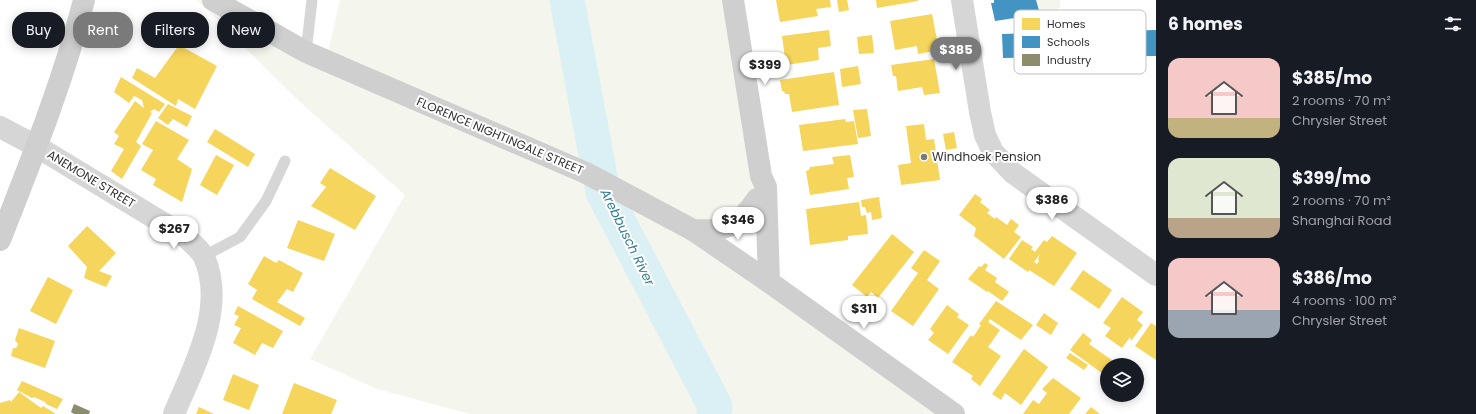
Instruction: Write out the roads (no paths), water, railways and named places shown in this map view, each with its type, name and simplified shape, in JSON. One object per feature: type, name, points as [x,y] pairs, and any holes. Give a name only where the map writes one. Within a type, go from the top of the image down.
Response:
[{"type":"main road","points":[[0,240],[36,146],[75,33],[84,0]]},
{"type":"main road","name":"FLORENCE NIGHTINGALE STREET","points":[[213,0],[306,52],[586,173],[693,230],[954,414]]},
{"type":"main road","points":[[733,0],[762,176],[766,187],[762,278]]},
{"type":"main road","points":[[762,176],[757,188],[762,278]]},
{"type":"main road","points":[[693,230],[713,231],[728,228],[749,211],[757,200]]},
{"type":"street","points":[[962,0],[980,112],[985,134],[994,152],[1013,173],[1156,275]]},
{"type":"street","name":"ANEMONE STREET","points":[[0,127],[36,146],[186,237],[204,256],[210,276],[211,301],[206,337],[174,414]]},
{"type":"lane","points":[[306,52],[312,0]]},
{"type":"lane","points":[[204,256],[240,237],[266,201],[286,161]]},
{"type":"waterway","name":"Arebbusch River","points":[[567,0],[603,192],[715,406],[714,414]]},
{"type":"place","name":"Windhoek Pension","points":[[924,157]]}]
